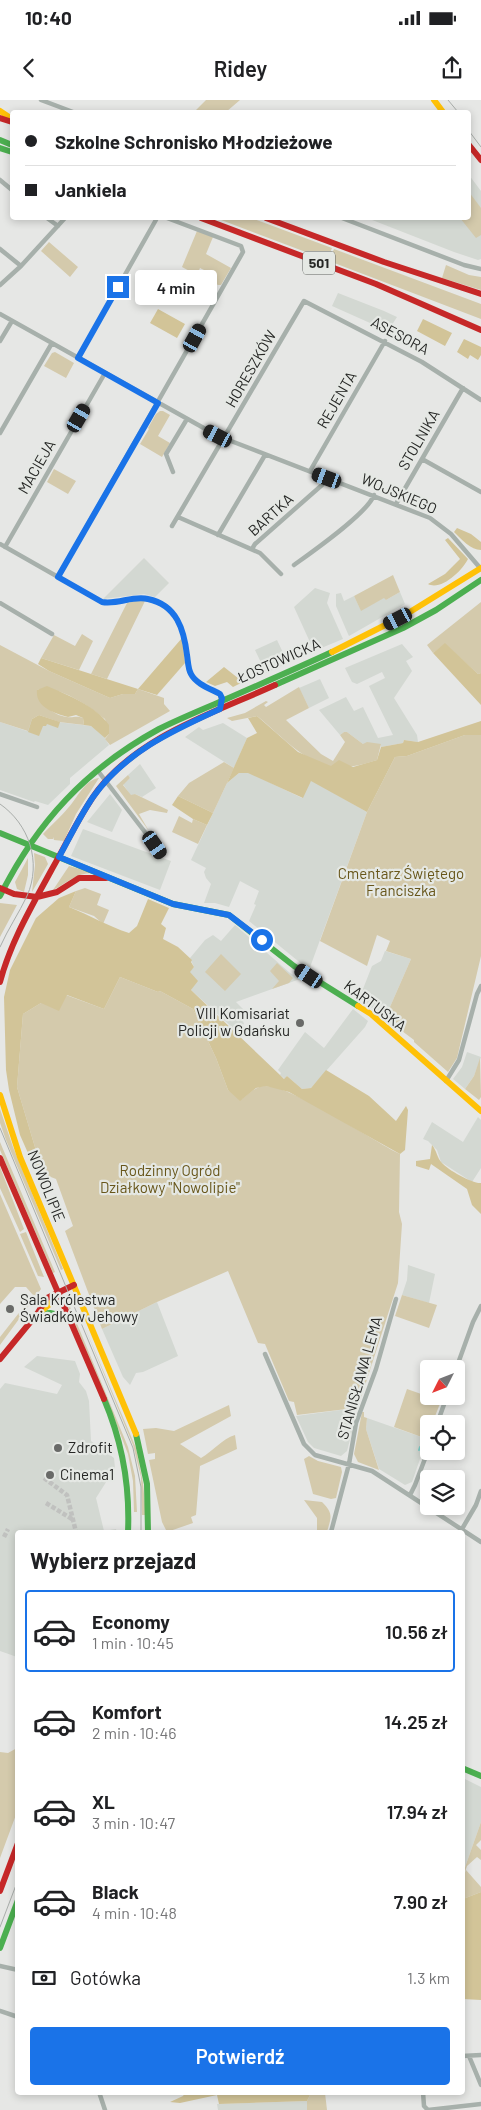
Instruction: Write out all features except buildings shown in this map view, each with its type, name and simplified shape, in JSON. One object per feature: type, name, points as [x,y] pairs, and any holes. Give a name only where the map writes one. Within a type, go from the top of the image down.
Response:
[{"type":"main road","points":[[0,111],[10,119]]},
{"type":"main road","points":[[471,148],[481,160]]},
{"type":"main road","name":"501","points":[[206,220],[383,287],[481,330]]},
{"type":"main road","name":"501","points":[[271,220],[384,262],[481,294]]},
{"type":"main road","name":"ŁOSTOWICKA","points":[[29,845],[56,810],[98,771],[145,736],[385,626],[434,600],[481,569]]},
{"type":"main road","name":"ŁOSTOWICKA","points":[[59,857],[92,798],[106,780],[124,763],[155,741],[220,709],[426,616],[481,580]]},
{"type":"main road","name":"KARTUSKA","points":[[0,833],[173,904],[229,915],[294,966],[371,1014],[481,1111]]},
{"type":"main road","points":[[1,891],[29,845]]},
{"type":"main road","points":[[0,982],[13,942],[59,857]]},
{"type":"main road","name":"KARTUSKA","points":[[1,891],[37,897],[57,892],[79,878],[110,878]]},
{"type":"main road","name":"NOWOLIPIE","points":[[0,1095],[20,1157],[139,1441],[147,1484],[148,1530]]},
{"type":"main road","name":"NOWOLIPIE","points":[[0,1158],[106,1406],[123,1455],[128,1483],[128,1530]]},
{"type":"main road","points":[[0,1359],[37,1314],[50,1304],[58,1292],[74,1285]]},
{"type":"main road","points":[[37,1314],[50,1313],[68,1317]]},
{"type":"main road","points":[[465,1769],[481,1776]]},
{"type":"main road","points":[[0,1890],[15,1851]]},
{"type":"main road","points":[[0,1948],[15,1908]]},
{"type":"street","points":[[41,100],[68,110]]},
{"type":"street","points":[[0,180],[10,188]]},
{"type":"street","points":[[50,220],[58,226]]},
{"type":"street","points":[[0,285],[21,266],[63,220]]},
{"type":"street","points":[[78,358],[156,220]]},
{"type":"street","points":[[58,577],[242,257],[243,248],[173,220]]},
{"type":"street","points":[[347,220],[481,270]]},
{"type":"street","points":[[0,249],[21,266]]},
{"type":"street","name":"ASESORA","points":[[304,301],[385,341],[481,400]]},
{"type":"street","name":"HORESZKÓW","points":[[172,526],[304,301]]},
{"type":"street","name":"WOJSKIEGO","points":[[0,314],[224,438],[426,516],[444,528],[481,569]]},
{"type":"street","points":[[0,341],[12,321]]},
{"type":"street","name":"REJENTA","points":[[310,471],[385,341]]},
{"type":"street","points":[[0,433],[52,343]]},
{"type":"street","name":"MACIEJA","points":[[2,545],[105,373]]},
{"type":"street","name":"STOLNIKA","points":[[396,504],[463,388]]},
{"type":"street","points":[[173,472],[166,454],[187,419]]},
{"type":"street","points":[[218,535],[266,455]]},
{"type":"street","points":[[422,459],[481,492]]},
{"type":"street","name":"BARTKA","points":[[252,549],[255,544],[322,486],[327,478]]},
{"type":"street","points":[[294,565],[372,502],[374,495]]},
{"type":"street","points":[[178,517],[260,553],[281,574]]},
{"type":"street","points":[[2,545],[102,602],[110,603],[141,598],[155,601],[166,607],[175,615],[183,629],[191,674],[198,682],[220,694],[222,700],[220,709]]},
{"type":"street","points":[[0,603],[52,634]]},
{"type":"street","points":[[98,771],[161,853]]},
{"type":"street","points":[[0,794],[37,807]]},
{"type":"street","points":[[446,1081],[459,1060],[477,994],[481,986]]},
{"type":"street","name":"STANISŁAWA LEMA","points":[[332,1530],[349,1464],[356,1423],[376,1369],[396,1299]]},
{"type":"street","points":[[459,1360],[481,1306]]},
{"type":"street","name":"STANISŁAWA LEMA","points":[[265,1354],[305,1446],[315,1455],[349,1464]]},
{"type":"street","points":[[410,1495],[425,1460]]},
{"type":"street","points":[[349,1464],[372,1471],[462,1529],[476,1505],[481,1491]]},
{"type":"street","points":[[465,1531],[481,1542]]},
{"type":"street","points":[[0,1966],[15,1969]]},
{"type":"street","points":[[0,2011],[15,2016]]},
{"type":"street","points":[[465,2056],[481,2055]]},
{"type":"street","points":[[469,2056],[481,2085]]},
{"type":"street","points":[[100,2095],[105,2110]]},
{"type":"street","points":[[423,2095],[424,2106],[428,2110],[481,2104]]},
{"type":"shaded area","points":[[471,178],[481,191],[481,259],[478,260],[372,220],[471,220]]},
{"type":"shaded area","points":[[338,293],[397,317],[388,331],[332,306]]},
{"type":"shaded area","points":[[158,309],[185,324],[177,338],[150,323]]},
{"type":"shaded area","points":[[423,319],[452,333],[445,346],[417,331]]},
{"type":"shaded area","points":[[464,339],[481,347],[481,355],[478,360],[470,355],[468,359],[457,352]]},
{"type":"shaded area","points":[[457,528],[471,534],[481,542],[481,550],[477,550],[463,541],[454,532]]},
{"type":"shaded area","points":[[448,538],[468,559],[451,579],[439,585],[428,584],[445,574],[460,559],[445,540]]},
{"type":"shaded area","points":[[144,558],[169,583],[155,597],[144,594],[103,599]]},
{"type":"shaded area","points":[[315,588],[330,593],[327,603],[343,639],[314,651],[294,607]]},
{"type":"shaded area","points":[[400,592],[405,604],[349,636],[336,606],[336,594],[341,593],[344,601],[354,596],[361,610],[385,597],[386,600]]},
{"type":"shaded area","points":[[182,638],[185,663],[157,695],[138,689]]},
{"type":"shaded area","points":[[277,640],[288,663],[266,673],[255,650]]},
{"type":"shaded area","points":[[445,643],[478,674],[481,673],[481,705],[433,653]]},
{"type":"shaded area","points":[[402,644],[413,657],[406,661],[412,671],[394,698],[417,735],[418,742],[404,740],[403,743],[381,747],[380,744],[363,744],[347,732],[340,735],[319,710],[346,697],[354,711],[363,707],[378,738],[393,735],[369,686],[385,678],[382,672],[357,684],[352,682],[345,668]]},
{"type":"shaded area","points":[[41,658],[138,689],[135,694],[123,694],[110,698],[49,671],[38,664]]},
{"type":"shaded area","points":[[224,667],[243,682],[233,687],[227,682],[215,686],[206,682]]},
{"type":"shaded area","points":[[320,679],[329,698],[309,708],[299,688]]},
{"type":"shaded area","points":[[47,686],[64,693],[97,712],[109,725],[109,734],[105,738],[91,726],[84,725],[83,718],[76,715],[68,717],[42,705],[37,696],[37,690]]},
{"type":"shaded area","points":[[39,715],[60,722],[58,728],[47,724],[43,726],[39,736],[28,732],[32,719]]},
{"type":"shaded area","points":[[257,716],[298,752],[331,766],[339,760],[353,767],[377,760],[381,747],[403,743],[404,740],[418,742],[481,721],[481,735],[465,735],[407,756],[395,757],[367,812],[311,781],[303,798],[248,773],[239,773],[227,783],[247,738],[257,733],[248,718]]},
{"type":"shaded area","points":[[32,719],[91,726],[103,735],[109,745],[70,778],[70,784],[48,805],[0,790],[0,722],[27,731]]},
{"type":"shaded area","points":[[223,723],[247,738],[234,768],[185,737],[199,727],[203,730]]},
{"type":"shaded area","points":[[140,764],[156,788],[142,797],[135,794],[131,796],[123,784],[130,778],[128,775]]},
{"type":"shaded area","points":[[248,772],[302,798],[311,780],[367,812],[309,970],[249,921],[256,905],[254,904],[259,891],[240,881],[229,907],[215,903],[204,903],[211,884],[204,872],[206,868],[191,860],[227,783],[239,773]]},
{"type":"shaded area","points":[[110,794],[122,810],[112,832],[87,822]]},
{"type":"shaded area","points":[[178,796],[213,813],[207,825],[193,819],[172,805]]},
{"type":"shaded area","points":[[83,829],[171,861],[160,890],[71,856]]},
{"type":"shaded area","points":[[76,891],[69,907],[129,933],[137,926],[148,899],[169,908],[161,924],[166,928],[163,939],[178,947],[192,960],[191,962],[194,967],[190,972],[198,981],[191,990],[284,1079],[287,1076],[302,1089],[311,1088],[326,1070],[369,1096],[396,1121],[406,1106],[408,1110],[405,1150],[400,1154],[289,1092],[266,1086],[256,1088],[240,1101],[228,1090],[216,1058],[193,1009],[160,991],[158,992],[120,977],[104,1009],[67,995],[59,1011],[41,1003],[23,1014],[17,1087],[43,1174],[39,1178],[20,1135],[9,1090],[6,1070],[4,997],[10,970],[36,918],[59,898]]},
{"type":"shaded area","points":[[235,925],[290,973],[300,979],[236,1002],[250,1016],[243,1021],[244,1024],[235,1030],[191,990],[195,983],[189,972],[194,967],[190,958],[205,940],[213,935],[221,941]]},
{"type":"shaded area","points":[[385,951],[411,959],[386,1016],[382,1016],[362,1000],[361,994],[372,966],[381,961]]},
{"type":"shaded area","points":[[353,1009],[368,1021],[365,1027],[311,1088],[302,1089],[287,1076],[285,1079],[280,1075],[281,1073],[278,1070],[305,1032],[324,1048]]},
{"type":"shaded area","points":[[467,1052],[481,1057],[474,1076],[465,1089],[453,1079],[462,1067]]},
{"type":"shaded area","points":[[478,1117],[481,1120],[481,1168],[472,1182],[441,1162],[437,1150],[428,1141],[423,1139],[432,1122],[463,1142]]},
{"type":"shaded area","points":[[432,1145],[440,1161],[445,1166],[467,1179],[481,1183],[481,1214],[472,1205],[467,1189],[431,1164],[429,1170],[416,1166],[416,1161],[430,1159]]},
{"type":"shaded area","points":[[408,1265],[435,1274],[429,1303],[402,1295],[407,1280]]},
{"type":"shaded area","points":[[157,1302],[178,1356],[143,1372],[136,1373],[130,1385],[123,1377],[102,1329]]},
{"type":"shaded area","points":[[37,1356],[75,1361],[80,1374],[79,1382],[86,1391],[89,1401],[91,1441],[114,1458],[115,1468],[96,1498],[104,1530],[15,1530],[15,1656],[0,1651],[0,1389],[5,1383],[57,1394],[62,1385],[24,1367]]},
{"type":"shaded area","points":[[355,1408],[355,1419],[349,1421],[349,1426],[353,1428],[347,1451],[341,1456],[314,1448],[308,1442],[296,1416]]},
{"type":"shaded area","points":[[367,1418],[420,1437],[420,1459],[412,1482],[405,1485],[379,1469],[366,1429]]},
{"type":"shaded area","points":[[465,1779],[481,1787],[481,1822],[465,1867]]},
{"type":"shaded area","points":[[481,1892],[481,2000],[465,1999],[465,1898]]},
{"type":"shaded area","points":[[217,2095],[180,2103],[170,2102],[183,2096]]},
{"type":"shaded area","points":[[217,2095],[310,2095],[307,2101],[219,2104]]},
{"type":"shaded area","points":[[307,2101],[307,2110],[218,2110],[217,2104]]},
{"type":"green space","points":[[206,100],[240,100],[228,110],[196,110]]},
{"type":"green space","points":[[471,195],[481,208],[481,235],[476,238],[462,220],[471,220]]},
{"type":"green space","points":[[221,220],[256,220],[332,248],[327,260]]},
{"type":"green space","points":[[197,231],[213,237],[206,254],[231,268],[221,285],[204,276],[206,271],[200,268],[197,275],[182,267]]},
{"type":"green space","points":[[49,242],[78,267],[70,277],[41,251]]},
{"type":"green space","points":[[334,249],[481,304],[481,319],[329,261]]},
{"type":"green space","points":[[446,265],[469,275],[481,277],[481,290],[442,278]]},
{"type":"green space","points":[[55,352],[74,363],[66,378],[44,366],[52,353]]},
{"type":"green space","points":[[160,411],[170,415],[158,436],[170,443],[162,457],[140,444],[156,414]]},
{"type":"green space","points":[[54,469],[76,481],[68,494],[47,482]]},
{"type":"green space","points":[[393,575],[400,592],[386,600],[384,598],[361,611],[354,596]]},
{"type":"green space","points":[[140,600],[145,601],[107,679],[91,674],[127,603]]},
{"type":"green space","points":[[481,602],[481,673],[478,674],[445,644],[433,653],[427,645]]},
{"type":"green space","points":[[82,634],[93,641],[79,670],[41,658],[54,635],[75,646]]},
{"type":"green space","points":[[0,645],[49,671],[110,698],[123,694],[135,694],[138,689],[164,698],[164,704],[170,711],[110,745],[105,739],[109,734],[105,719],[73,697],[54,690],[37,690],[48,708],[56,714],[83,718],[84,725],[59,722],[39,715],[32,719],[28,731],[0,722]]},
{"type":"green space","points":[[299,687],[309,708],[286,720],[321,754],[333,761],[345,742],[340,735],[347,732],[363,744],[367,742],[381,744],[377,760],[354,766],[339,767],[325,765],[301,753],[257,716],[232,721],[227,718],[245,713],[266,701],[268,702],[264,705],[266,707]]},
{"type":"green space","name":"Cmentarz Świętego Franciszka","points":[[465,735],[481,735],[481,956],[457,1058],[448,1072],[414,1040],[382,1016],[386,1016],[411,959],[386,951],[390,941],[377,935],[367,966],[320,941],[367,812],[395,757],[407,756]]},
{"type":"green space","points":[[224,762],[234,768],[213,813],[178,796],[189,783]]},
{"type":"green space","points":[[128,775],[130,778],[123,785],[131,795],[135,794],[168,810],[167,813],[150,810],[139,814],[149,831],[116,786]]},
{"type":"green space","points":[[99,778],[76,814],[64,841],[54,840],[53,837],[53,839],[48,839],[43,834],[89,782]]},
{"type":"green space","points":[[179,816],[192,823],[193,819],[207,825],[198,844],[172,832]]},
{"type":"green space","points":[[34,853],[45,857],[48,864],[32,892],[35,865]]},
{"type":"green space","points":[[28,858],[28,875],[24,892],[17,889],[15,882]]},
{"type":"green space","points":[[69,866],[94,873],[77,876],[53,890]]},
{"type":"green space","points":[[85,888],[101,894],[97,905],[109,910],[103,924],[94,916],[69,907],[76,891]]},
{"type":"green space","points":[[0,903],[17,905],[0,937]]},
{"type":"green space","points":[[221,954],[241,974],[225,991],[205,972]]},
{"type":"green space","points":[[277,963],[293,978],[289,983],[272,989],[279,981],[270,971]]},
{"type":"green space","name":"Rodzinny Ogród Działkowy \"Nowolipie\"","points":[[120,977],[158,992],[160,991],[193,1009],[216,1058],[228,1090],[242,1099],[262,1086],[277,1088],[311,1103],[400,1154],[399,1212],[402,1224],[398,1283],[361,1398],[354,1403],[355,1408],[297,1415],[294,1402],[289,1401],[265,1344],[258,1343],[228,1271],[157,1302],[102,1329],[65,1231],[73,1226],[56,1179],[43,1174],[17,1087],[23,1014],[41,1003],[66,995],[104,1009]]},
{"type":"green space","points":[[480,1058],[481,1097],[479,1100],[465,1089],[474,1076]]},
{"type":"green space","points":[[0,1109],[13,1147],[63,1269],[61,1270],[6,1140],[0,1123]]},
{"type":"green space","points":[[0,1142],[55,1272],[53,1273],[0,1150]]},
{"type":"green space","points":[[0,1167],[24,1229],[20,1232],[0,1188]]},
{"type":"green space","points":[[0,1194],[41,1289],[0,1345],[0,1337],[33,1295],[26,1287],[15,1287],[0,1304]]},
{"type":"green space","points":[[26,1232],[44,1277],[38,1276],[20,1234]]},
{"type":"green space","points":[[402,1295],[437,1305],[429,1328],[395,1316]]},
{"type":"green space","points":[[66,1297],[128,1447],[135,1476],[137,1512],[134,1512],[133,1481],[128,1454],[65,1300]]},
{"type":"green space","points":[[83,1323],[136,1448],[143,1483],[146,1515],[142,1515],[141,1477],[133,1445]]},
{"type":"green space","points":[[407,1389],[420,1394],[420,1405],[439,1405],[436,1415],[420,1415],[420,1436],[394,1427]]},
{"type":"green space","points":[[229,1405],[231,1416],[180,1444],[201,1458],[226,1439],[235,1435],[237,1449],[200,1466],[196,1515],[191,1517],[193,1523],[173,1530],[166,1530],[162,1522],[149,1460],[155,1459],[155,1453],[148,1454],[143,1429],[156,1428],[174,1431]]},
{"type":"green space","points":[[362,1412],[364,1412],[364,1417],[367,1418],[366,1429],[379,1470],[358,1462],[354,1454]]},
{"type":"green space","points":[[309,1456],[318,1461],[341,1467],[342,1472],[336,1498],[331,1499],[313,1494],[304,1459]]},
{"type":"green space","points":[[304,1500],[322,1502],[330,1513],[327,1530],[317,1530],[317,1518]]},
{"type":"green space","points":[[15,1749],[15,1817],[0,1858],[0,1752],[8,1753]]},
{"type":"green space","points":[[481,1822],[481,1840],[476,1845],[481,1850],[481,1860],[477,1857],[467,1866],[465,1872]]},
{"type":"green space","points":[[466,1870],[481,1887],[481,1892],[465,1898]]},
{"type":"green space","points":[[310,2095],[325,2095],[327,2110],[307,2110],[307,2101]]},
{"type":"tunnel","points":[[44,1478],[67,1495],[76,1530]]},
{"type":"tunnel","points":[[46,1503],[72,1519]]},
{"type":"tunnel","points":[[4,1537],[8,1529]]},
{"type":"tram line","points":[[448,100],[456,110]]},
{"type":"tram line","points":[[471,134],[481,147]]},
{"type":"tram line","points":[[0,804],[19,822],[30,845],[33,857],[33,870],[27,896],[0,947]]},
{"type":"tram line","points":[[0,1128],[133,1448],[141,1487],[141,1530]]},
{"type":"tram line","points":[[0,1927],[15,1888]]},
{"type":"traffic: fast","points":[[0,140],[10,144]]},
{"type":"traffic: fast","points":[[0,148],[10,151]]},
{"type":"traffic: fast","points":[[275,685],[403,628],[436,610],[481,580]]},
{"type":"traffic: fast","points":[[0,896],[14,869],[47,821],[86,780],[109,762],[159,729],[332,652]]},
{"type":"traffic: fast","points":[[0,833],[173,904],[229,915],[294,966],[358,1006]]},
{"type":"traffic: fast","points":[[37,1314],[50,1313],[68,1317]]},
{"type":"traffic: fast","points":[[104,1399],[116,1431],[124,1464],[128,1498],[128,1530]]},
{"type":"traffic: fast","points":[[136,1434],[147,1484],[148,1530]]},
{"type":"traffic: fast","points":[[465,1769],[481,1776]]},
{"type":"traffic: fast","points":[[0,1948],[15,1908]]},
{"type":"traffic: slow","points":[[434,100],[442,110]]},
{"type":"traffic: slow","points":[[0,111],[10,118]]},
{"type":"traffic: slow","points":[[332,652],[405,615],[481,568]]},
{"type":"traffic: slow","points":[[358,1006],[371,1014],[481,1111]]},
{"type":"traffic: slow","points":[[0,1095],[20,1157],[136,1434]]},
{"type":"traffic: slow","points":[[39,1313],[50,1304],[58,1292]]},
{"type":"traffic: jam","points":[[0,118],[10,121]]},
{"type":"traffic: jam","points":[[471,148],[481,160]]},
{"type":"traffic: jam","points":[[206,220],[376,284],[481,330]]},
{"type":"traffic: jam","points":[[271,220],[384,262],[481,294]]},
{"type":"traffic: jam","points":[[0,982],[10,952],[37,896],[85,809],[98,790],[115,771],[135,754],[180,727],[275,685]]},
{"type":"traffic: jam","points":[[0,888],[14,894],[37,897],[57,892],[79,878],[106,878]]},
{"type":"traffic: jam","points":[[0,1158],[104,1399]]},
{"type":"traffic: jam","points":[[0,1359],[37,1314],[47,1298],[74,1285]]},
{"type":"traffic: jam","points":[[0,1891],[15,1851]]},
{"type":"place","name":"VIII Komisariat Policji w Gdańsku","points":[[300,1023]]},
{"type":"place","name":"Sala Królestwa Świadków Jehowy","points":[[10,1309]]},
{"type":"place","name":"Zdrofit","points":[[58,1448]]},
{"type":"place","name":"Cinema1","points":[[50,1475]]},
{"type":"route","points":[[118,287],[78,358],[158,403],[58,577],[102,602],[110,603],[141,598],[159,602],[166,607],[175,615],[183,629],[191,674],[195,680],[220,694],[222,700],[220,709],[155,741],[122,764],[92,798],[59,857],[173,904],[229,915],[262,940]]}]
